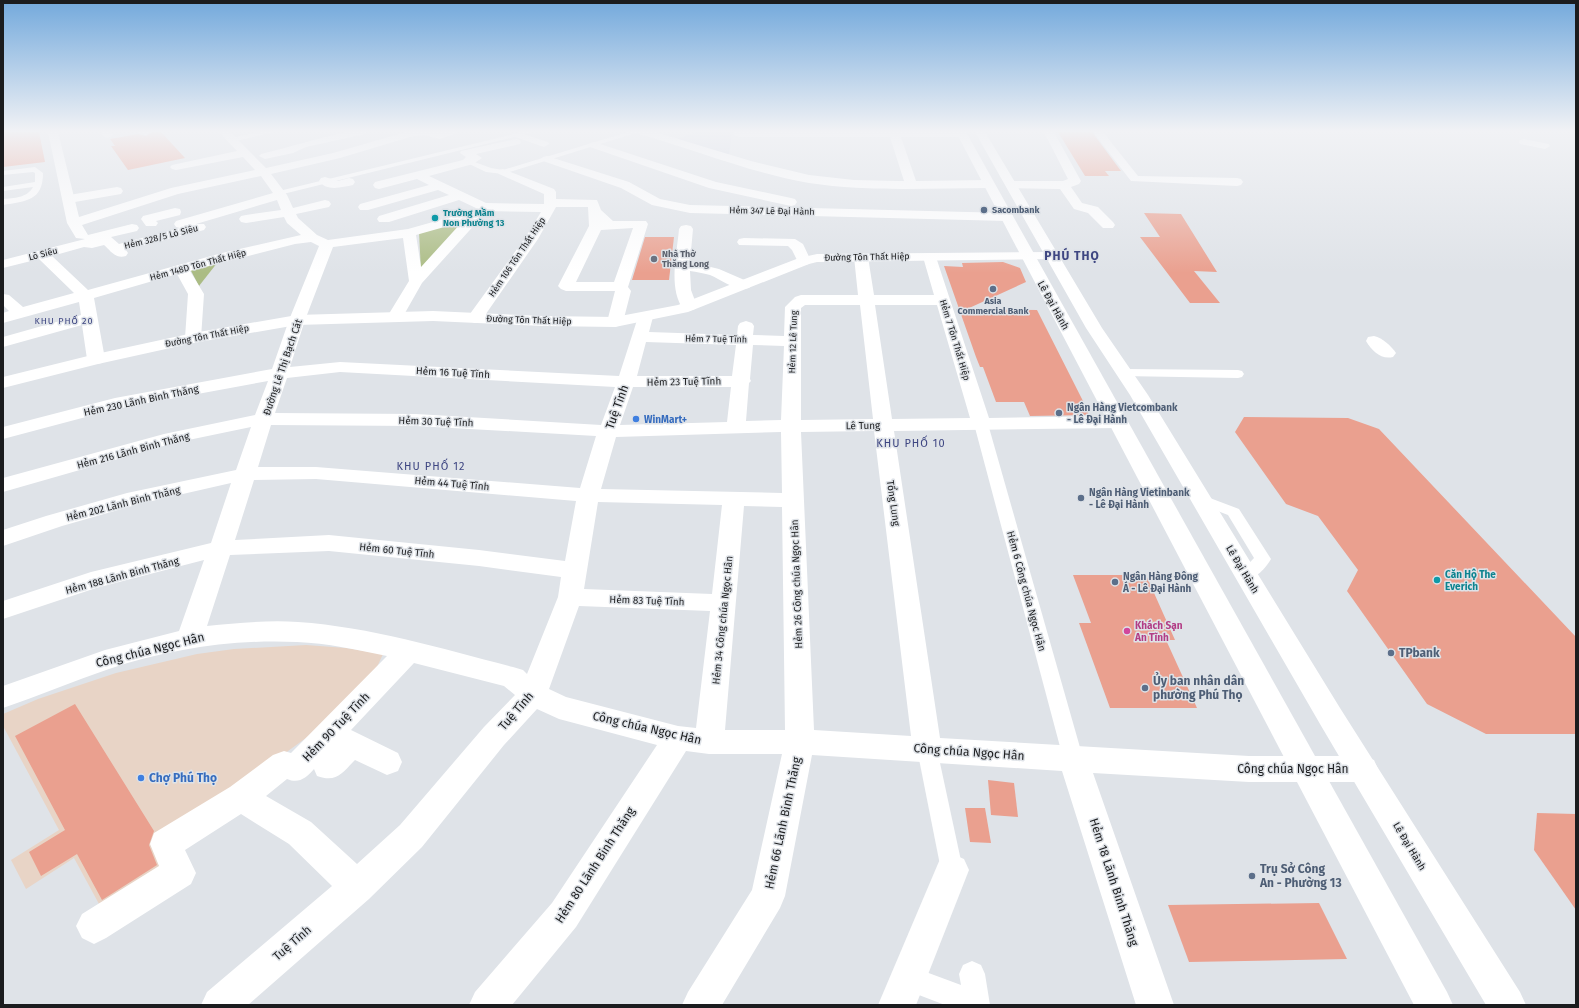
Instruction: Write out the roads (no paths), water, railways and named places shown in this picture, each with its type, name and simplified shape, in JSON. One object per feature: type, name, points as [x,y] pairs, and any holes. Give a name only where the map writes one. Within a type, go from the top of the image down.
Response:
[{"type":"street","points":[[64,179],[74,222],[84,241],[92,244],[114,247],[146,225]]},
{"type":"street","points":[[183,179],[195,187]]},
{"type":"street","points":[[180,212],[195,187],[229,179]]},
{"type":"street","points":[[269,179],[280,194],[292,220],[312,238],[327,244],[409,233],[480,210],[550,205],[593,203],[602,225]]},
{"type":"street","points":[[325,182],[337,185],[349,179]]},
{"type":"street","points":[[372,179],[375,181],[389,179]]},
{"type":"street","points":[[425,179],[460,196],[480,210]]},
{"type":"street","points":[[520,179],[550,192],[550,205]]},
{"type":"street","name":"Hẻm 347 Lê Đại Hành","points":[[607,179],[624,185],[656,202],[690,209],[1007,216]]},
{"type":"street","points":[[693,179],[714,186],[839,213]]},
{"type":"street","points":[[700,191],[729,179]]},
{"type":"street","points":[[812,179],[850,184],[1064,185],[1075,181],[1074,179]]},
{"type":"street","points":[[909,179],[911,184]]},
{"type":"street","name":"Lê Đại Hành","points":[[986,179],[1007,216],[1094,328],[1126,373],[1246,575],[1507,1005]]},
{"type":"street","name":"Lê Đại Hành","points":[[1007,179],[1012,185],[1039,256],[1118,422],[1434,1005]]},
{"type":"street","points":[[1136,179],[1237,182]]},
{"type":"street","points":[[66,186],[79,184]]},
{"type":"street","points":[[1064,185],[1078,206],[1093,210],[1108,225]]},
{"type":"street","points":[[409,233],[384,219],[364,202],[391,199],[438,186]]},
{"type":"street","points":[[69,199],[117,191]]},
{"type":"street","points":[[84,241],[146,225],[180,212],[280,194]]},
{"type":"street","points":[[384,219],[460,196]]},
{"type":"street","points":[[668,205],[687,197]]},
{"type":"street","points":[[74,222],[145,200],[161,207],[169,205],[180,212]]},
{"type":"street","points":[[145,200],[146,225]]},
{"type":"street","points":[[242,223],[290,214],[325,204]]},
{"type":"street","name":"Hẻm 106 Tôn Thất Hiệp","points":[[475,318],[531,239],[550,205]]},
{"type":"street","points":[[395,316],[416,281],[480,210]]},
{"type":"street","name":"Hẻm 328/5 Lò Siêu","points":[[114,247],[180,212],[206,230]]},
{"type":"street","points":[[602,225],[641,224],[620,287],[623,291],[615,322]]},
{"type":"street","points":[[602,225],[566,286],[620,287]]},
{"type":"street","points":[[686,229],[683,265],[683,290],[689,306]]},
{"type":"street","points":[[409,233],[416,281]]},
{"type":"street","name":"Hẻm 148D Tôn Thất Hiệp","points":[[78,288],[182,270],[227,256],[295,240],[312,238]]},
{"type":"street","name":"Lò Siêu","points":[[3,264],[84,241]]},
{"type":"street","points":[[744,242],[790,242],[795,244],[798,248],[804,261]]},
{"type":"street","name":"Đường Lê Thị Bạch Cát","points":[[190,638],[297,320],[327,244]]},
{"type":"street","points":[[42,254],[78,288],[90,318],[96,359]]},
{"type":"street","points":[[193,338],[205,283],[227,256]]},
{"type":"street","name":"Đường Tôn Thất Hiệp","points":[[3,383],[96,359],[193,338],[297,320],[433,316],[615,322],[682,309],[804,261],[824,257],[1039,256]]},
{"type":"street","name":"Tổng Lung","points":[[860,257],[927,749]]},
{"type":"street","name":"Hẻm 7 Tôn Thất Hiệp","points":[[930,257],[981,424]]},
{"type":"street","points":[[683,265],[714,272],[744,285]]},
{"type":"street","points":[[182,270],[205,283]]},
{"type":"street","points":[[42,296],[78,288]]},
{"type":"street","points":[[3,318],[26,312],[78,288]]},
{"type":"street","points":[[4,298],[26,312],[42,331]]},
{"type":"street","name":"Hẻm 12 Lê Tung","points":[[791,426],[793,307],[801,300],[942,300]]},
{"type":"street","name":"Tuệ Tĩnh","points":[[220,1005],[357,887],[411,836],[494,736],[534,694],[570,597],[588,494],[608,431],[626,382],[645,317]]},
{"type":"street","points":[[3,342],[90,318]]},
{"type":"street","points":[[736,428],[746,332]]},
{"type":"street","name":"Hẻm 7 Tuệ Tĩnh","points":[[639,337],[746,332],[792,341]]},
{"type":"street","points":[[1374,342],[1387,353]]},
{"type":"street","name":"Hẻm 16 Tuệ Tĩnh","points":[[280,373],[340,366],[626,382]]},
{"type":"street","name":"Hẻm 230 Lãnh Binh Thăng","points":[[3,433],[115,404],[280,373]]},
{"type":"street","name":"Hẻm 23 Tuệ Tĩnh","points":[[626,382],[742,381]]},
{"type":"street","name":"Hẻm 30 Tuệ Tĩnh","points":[[264,419],[416,420],[608,431]]},
{"type":"street","name":"Hẻm 216 Lãnh Binh Thăng","points":[[3,486],[171,438],[264,419]]},
{"type":"street","name":"Lê Tung","points":[[608,431],[791,426],[1118,422]]},
{"type":"street","name":"Hẻm 26 Công chúa Ngọc Hân","points":[[791,426],[800,742]]},
{"type":"street","name":"Hẻm 44 Tuệ Tĩnh","points":[[245,474],[316,473],[588,494],[794,500]]},
{"type":"street","name":"Hẻm 202 Lãnh Binh Thăng","points":[[3,538],[54,521],[135,498],[245,474]]},
{"type":"street","name":"Hẻm 34 Công chúa Ngọc Hân","points":[[693,740],[724,603],[734,498]]},
{"type":"street","name":"Hẻm 60 Tuệ Tĩnh","points":[[220,548],[329,543],[479,558],[574,570]]},
{"type":"street","name":"Hẻm 188 Lãnh Binh Thăng","points":[[3,610],[91,581],[220,548]]},
{"type":"street","name":"Hẻm 83 Tuệ Tĩnh","points":[[570,597],[724,603]]},
{"type":"street","name":"Công chúa Ngọc Hân","points":[[3,697],[105,660],[190,638],[246,632],[298,632],[355,639],[409,651],[513,678],[534,694],[559,707],[693,740],[800,742],[1249,769],[1363,769]]},
{"type":"street","name":"Hẻm 90 Tuệ Tĩnh","points":[[241,797],[284,764],[294,769],[341,739],[409,651]]},
{"type":"street","points":[[328,767],[341,739],[387,762]]},
{"type":"street","name":"Hẻm 80 Lãnh Binh Thăng","points":[[488,1005],[564,915],[693,740]]},
{"type":"street","name":"Hẻm 66 Lãnh Binh Thăng","points":[[702,1005],[768,896],[800,742]]},
{"type":"street","name":"Hẻm 18 Lãnh Binh Thăng","points":[[1073,758],[1154,1005]]},
{"type":"street","points":[[94,926],[179,873],[166,844],[241,797],[300,833],[357,887]]},
{"type":"street","points":[[902,992],[952,870]]},
{"type":"lane","points":[[3,202],[20,199],[34,194],[38,179]]},
{"type":"lane","points":[[280,194],[325,182]]},
{"type":"lane","points":[[3,189],[38,184]]},
{"type":"lane","points":[[1126,373],[1238,374]]},
{"type":"lane","name":"Hẻm 6 Công chúa Ngọc Hân","points":[[981,424],[1073,758]]},
{"type":"lane","points":[[927,749],[952,870]]},
{"type":"lane","points":[[902,992],[977,1004],[972,974]]},
{"type":"place","name":"Sacombank","points":[[984,210]]},
{"type":"place","name":"Trường Mầm Non Phường 13","points":[[435,218]]},
{"type":"place","name":"Nhà Thờ Thăng Long","points":[[654,259]]},
{"type":"place","name":"Asia Commercial Bank","points":[[993,289]]},
{"type":"place","name":"Ngân Hàng Vietcombank - Lê Đại Hành","points":[[1059,413]]},
{"type":"place","name":"WinMart+","points":[[636,419]]},
{"type":"place","name":"Ngân Hàng Vietinbank - Lê Đại Hành","points":[[1081,498]]},
{"type":"place","name":"Căn Hộ The Everich","points":[[1437,580]]},
{"type":"place","name":"Ngân Hàng Đông Á - Lê Đại Hành","points":[[1115,582]]},
{"type":"place","name":"Khách Sạn An Tĩnh","points":[[1127,631]]},
{"type":"place","name":"TPbank","points":[[1391,653]]},
{"type":"place","name":"Ủy ban nhân dân phường Phú Thọ","points":[[1145,688]]},
{"type":"place","name":"Chợ Phú Thọ","points":[[141,778]]},
{"type":"place","name":"Trụ Sở Công An - Phường 13","points":[[1252,876]]},
{"type":"district","name":"PHÚ THỌ","points":[[1072,256]]},
{"type":"district","name":"KHU PHỐ 20","points":[[64,321]]},
{"type":"district","name":"KHU PHỐ 10","points":[[911,443]]},
{"type":"district","name":"KHU PHỐ 12","points":[[431,466]]}]
